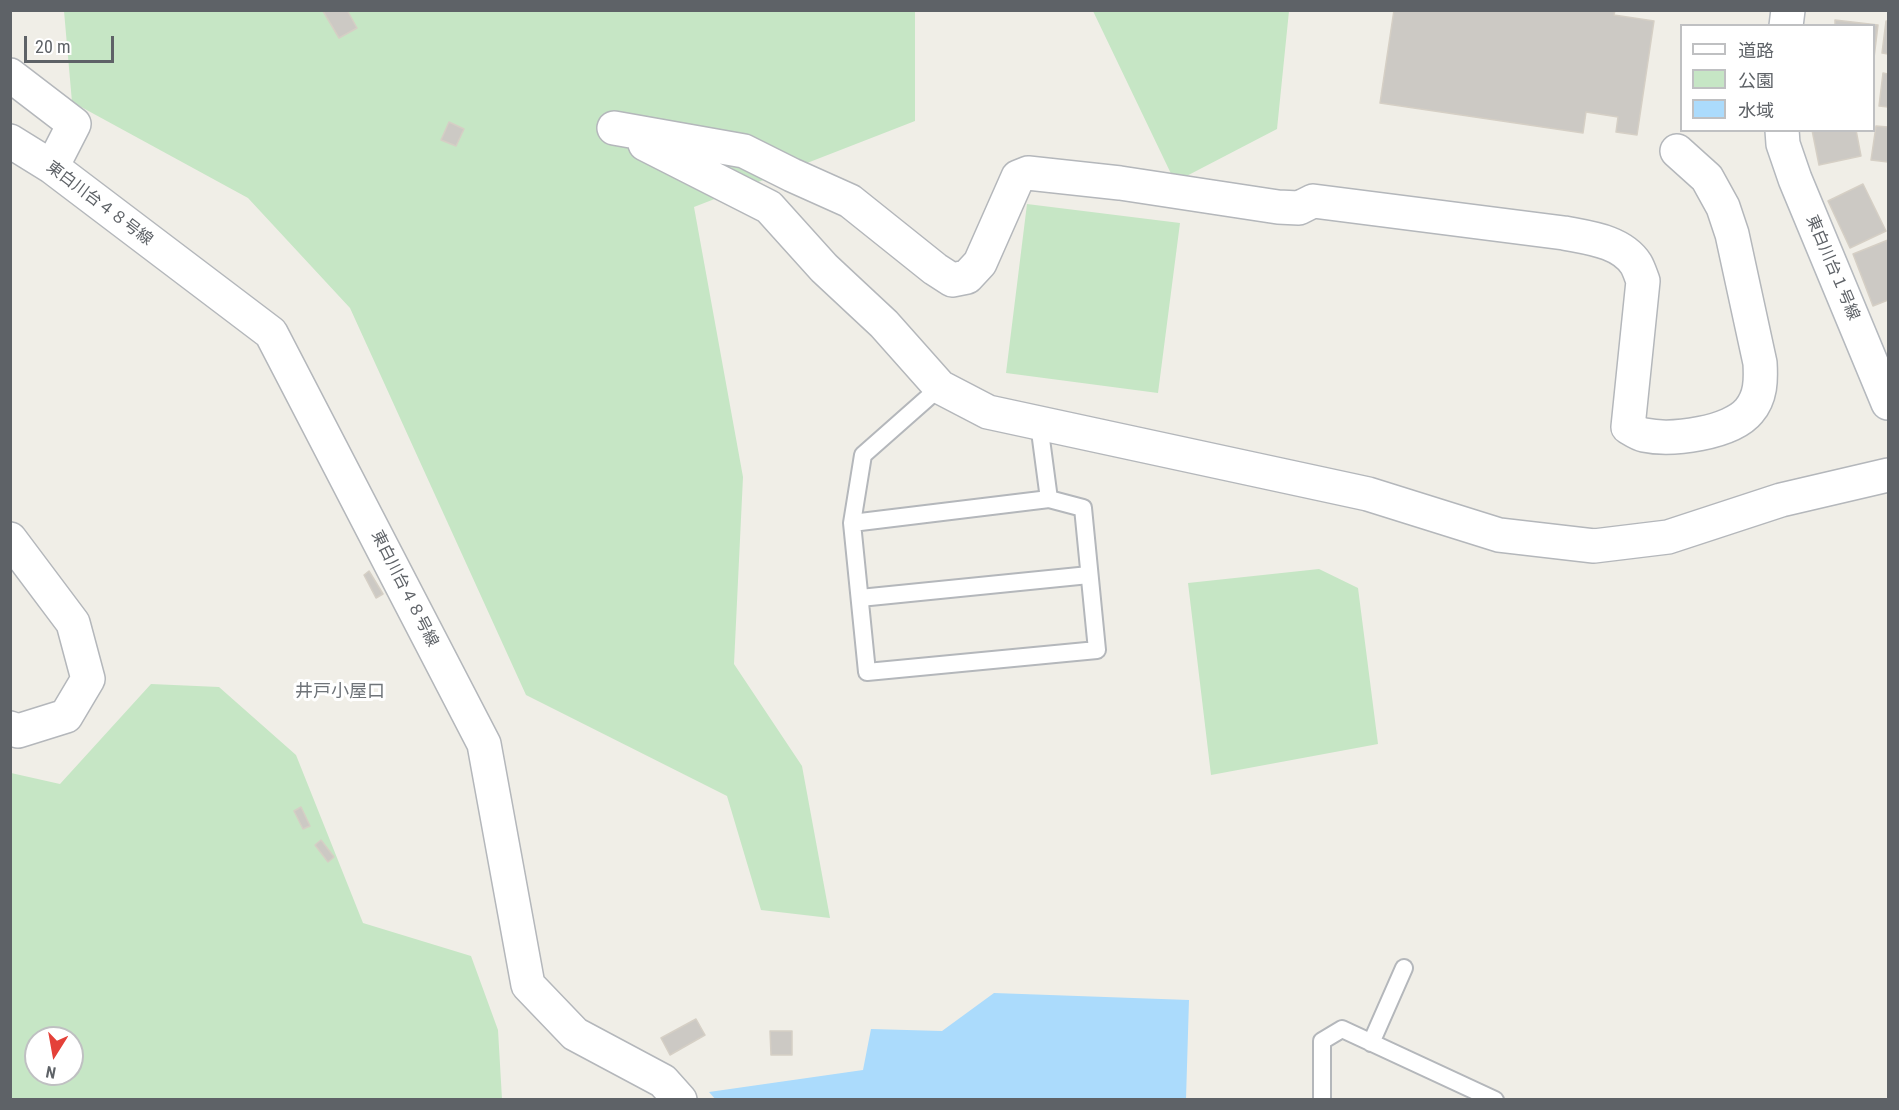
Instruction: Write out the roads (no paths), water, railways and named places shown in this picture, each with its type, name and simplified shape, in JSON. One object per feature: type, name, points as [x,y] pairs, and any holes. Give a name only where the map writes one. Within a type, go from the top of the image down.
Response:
[{"type":"street","points":[[10,75],[74,124],[52,167]]},
{"type":"street","points":[[1677,151],[1707,178],[1723,207],[1732,234],[1760,363],[1761,381],[1757,397],[1749,411],[1734,424],[1678,437],[1642,435],[1628,426],[1643,281],[1636,264],[1621,248],[1593,239],[1564,233],[1313,201],[1299,208],[1278,207],[1120,183],[1028,173],[1018,177],[980,263],[967,277],[952,280],[850,201],[744,151],[614,128],[769,207],[824,268],[884,324],[940,387],[988,412],[1368,494],[1499,535],[1594,546],[1668,537],[1781,500],[1888,475]]},
{"type":"street","name":"東白川台１号線","points":[[1782,132],[1783,144],[1795,179],[1888,403]]},
{"type":"street","name":"東白川台４８号線","points":[[10,141],[52,167],[271,333],[484,744],[528,985],[575,1034],[663,1081],[680,1100]]},
{"type":"street","points":[[10,539],[73,623],[88,679],[66,716],[18,731],[10,728]]},
{"type":"lane","points":[[852,523],[1049,499],[1083,508],[1098,650],[867,672],[852,523],[863,455],[940,387]]},
{"type":"lane","points":[[1039,424],[1049,499]]},
{"type":"lane","points":[[860,598],[1089,575]]},
{"type":"lane","points":[[1371,1043],[1404,968]]},
{"type":"lane","points":[[1322,1100],[1322,1041],[1342,1029],[1495,1100]]},
{"type":"water","points":[[994,993],[1189,1000],[1186,1099],[716,1100],[709,1092],[863,1070],[871,1029],[942,1031]]},
{"type":"district","name":"井戸小屋口","points":[[340,692]]}]
